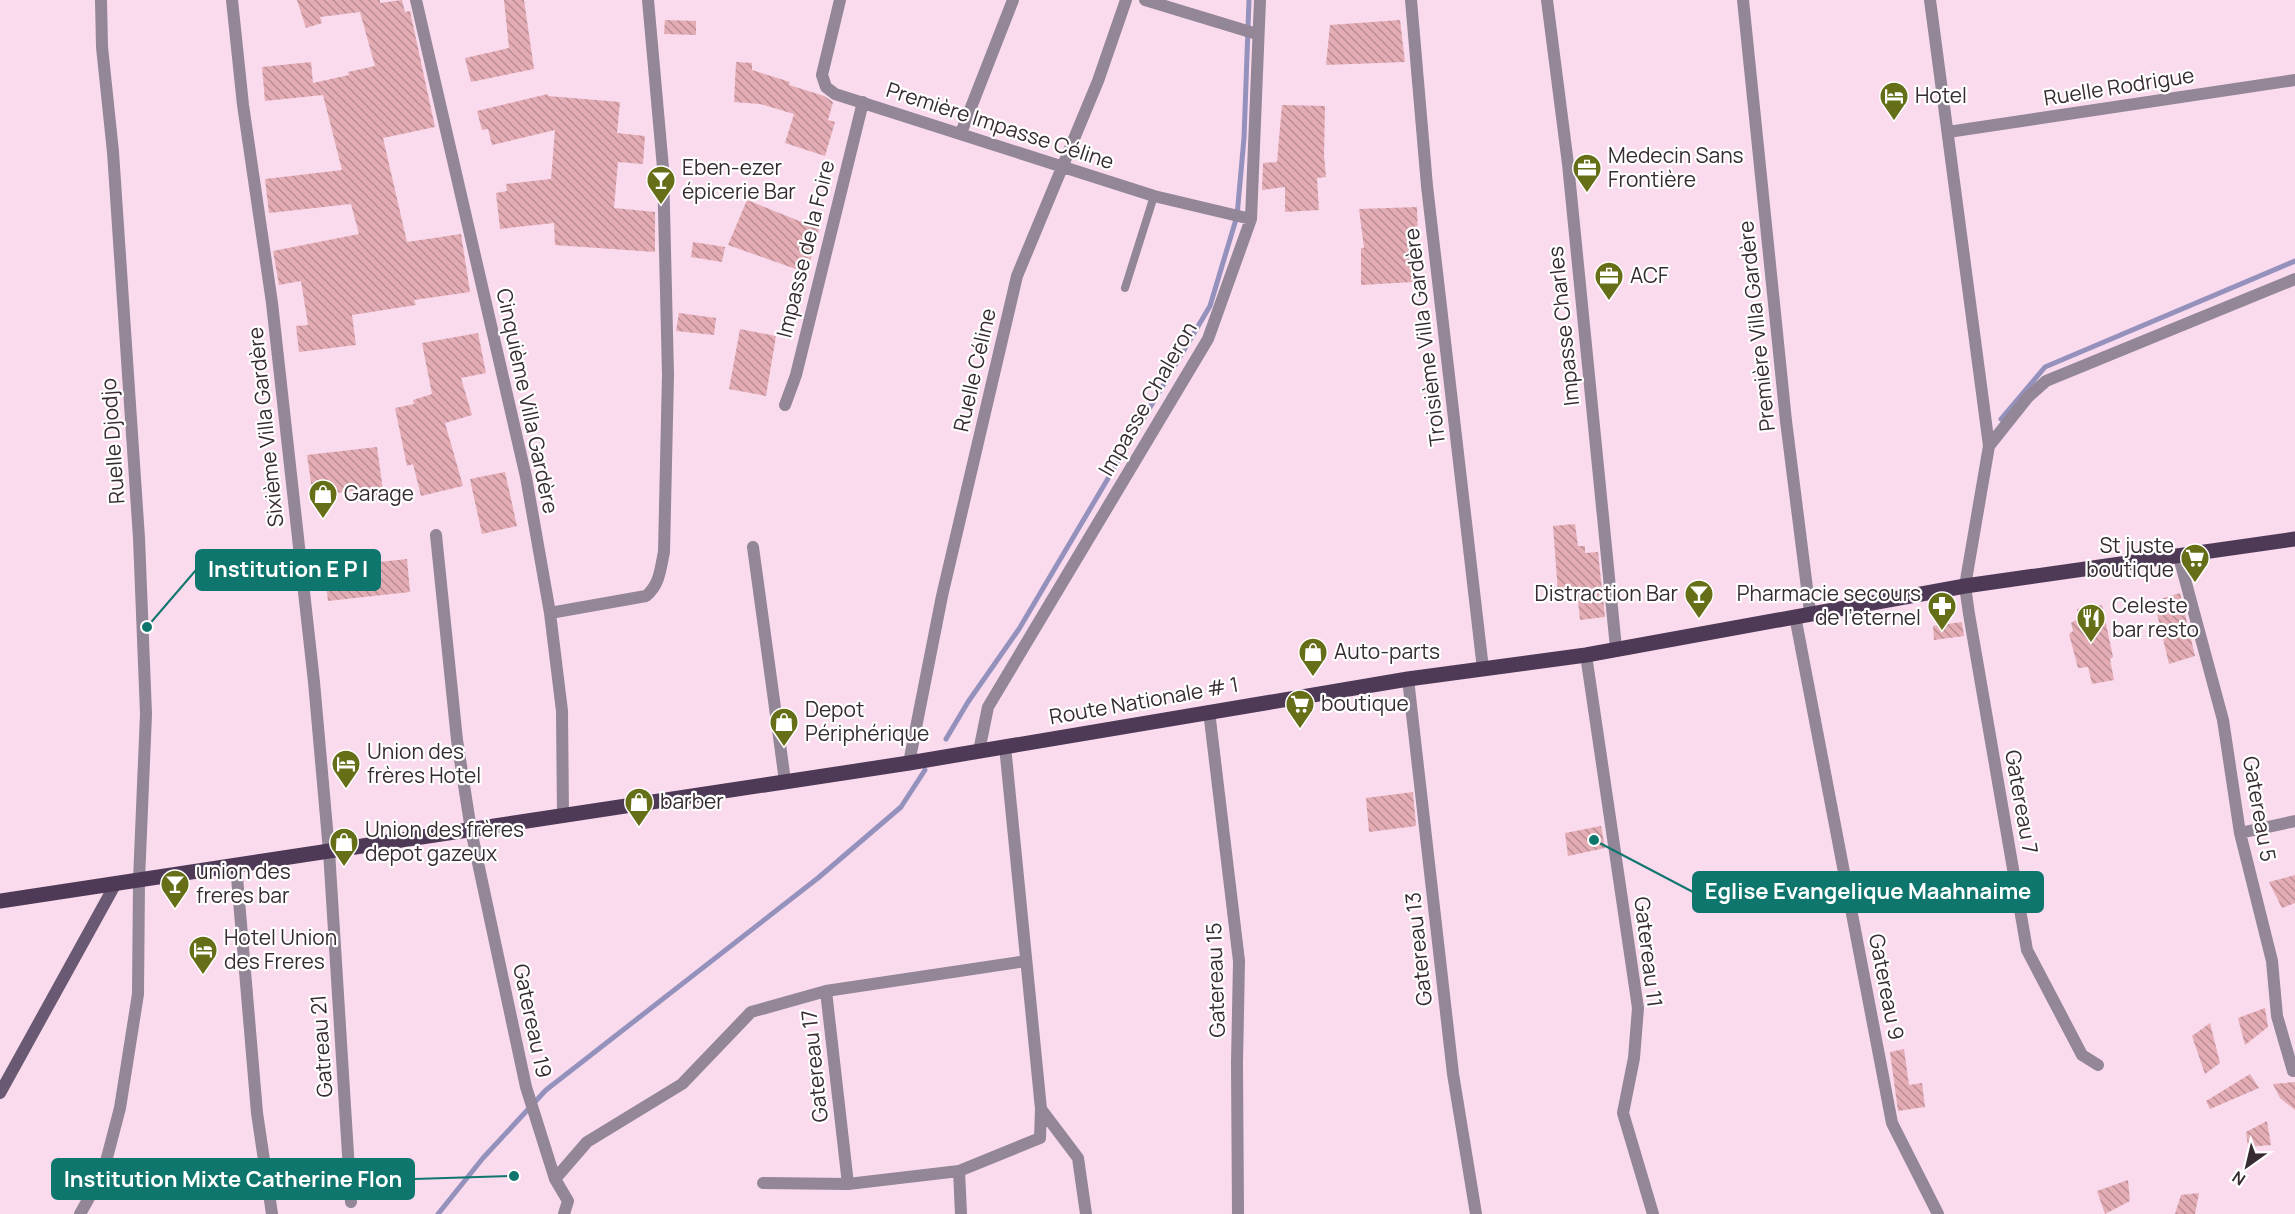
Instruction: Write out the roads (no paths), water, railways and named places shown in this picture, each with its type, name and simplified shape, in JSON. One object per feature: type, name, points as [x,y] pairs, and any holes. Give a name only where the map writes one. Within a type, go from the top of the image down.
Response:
[{"type":"main road","name":"Route Nationale # 1","points":[[0,902],[909,763],[1408,679],[1586,655],[1965,586],[2295,539]]},
{"type":"street","name":"Ruelle Djodjo","points":[[80,1214],[103,1173],[120,1108],[138,994],[139,880],[146,714],[140,561],[115,175],[102,47],[100,0]]},
{"type":"street","name":"Sixième Villa Gardère","points":[[232,0],[243,105],[272,303],[314,682],[329,851]]},
{"type":"street","name":"Cinquième Villa Gardère","points":[[416,0],[526,477],[550,613],[562,711],[563,816]]},
{"type":"street","points":[[550,613],[646,596],[654,589],[658,580],[664,552],[668,374],[663,168],[648,0]]},
{"type":"street","name":"Première Impasse Céline","points":[[840,0],[822,75],[826,87],[835,94],[1154,196],[1251,219]]},
{"type":"street","points":[[961,134],[1013,0]]},
{"type":"street","name":"Ruelle Céline","points":[[909,763],[942,596],[1017,276],[1098,81],[1126,0]]},
{"type":"street","points":[[1145,0],[1257,34]]},
{"type":"street","name":"Impasse Chaleron","points":[[979,751],[988,707],[1208,339],[1251,219],[1260,0]]},
{"type":"street","name":"Troisième Villa Gardère","points":[[1411,0],[1427,186],[1483,669]]},
{"type":"street","name":"Impasse Charles","points":[[1547,0],[1568,164],[1616,648]]},
{"type":"street","name":"Première Villa Gardère","points":[[1743,0],[1786,421],[1802,614]]},
{"type":"street","points":[[1930,0],[1989,446]]},
{"type":"street","name":"Ruelle Rodrigue","points":[[1948,132],[2295,80]]},
{"type":"street","name":"Impasse de la Foire","points":[[785,405],[796,375],[863,102]]},
{"type":"street","points":[[1989,446],[2028,397],[2046,381],[2295,279]]},
{"type":"street","name":"Gatereau 7","points":[[1989,446],[1965,586],[2027,950],[2082,1055],[2098,1065]]},
{"type":"street","name":"Gatereau 19","points":[[436,535],[457,740],[471,830],[526,1087],[555,1179],[568,1201],[564,1214]]},
{"type":"street","points":[[753,547],[785,782]]},
{"type":"street","name":"Gatereau 5","points":[[2179,557],[2223,720],[2240,833],[2272,961],[2277,1016],[2293,1071]]},
{"type":"street","name":"Gatereau 9","points":[[1802,614],[1892,1124],[1938,1214]]},
{"type":"street","name":"Gatereau 11","points":[[1586,655],[1638,1008],[1634,1058],[1623,1113],[1653,1214]]},
{"type":"street","name":"Gatereau 13","points":[[1408,679],[1453,1074],[1476,1214]]},
{"type":"street","name":"Gatereau 15","points":[[1209,711],[1239,961],[1238,1214]]},
{"type":"street","points":[[763,1183],[848,1184],[959,1171],[1040,1138],[1041,1109],[1005,746]]},
{"type":"street","points":[[2240,833],[2295,821]]},
{"type":"street","name":"Gatreau 21","points":[[329,851],[351,1202]]},
{"type":"street","points":[[236,865],[257,1113],[272,1214]]},
{"type":"street","points":[[0,1093],[116,884]]},
{"type":"street","points":[[826,991],[1026,961]]},
{"type":"street","name":"Gatereau 17","points":[[555,1179],[587,1142],[682,1084],[751,1012],[826,991],[848,1184]]},
{"type":"street","points":[[1041,1109],[1077,1158],[1086,1214]]},
{"type":"street","points":[[959,1171],[961,1214]]},
{"type":"lane","points":[[1125,288],[1154,196]]},
{"type":"waterway","points":[[946,739],[968,702],[1019,629],[1210,306],[1237,216],[1244,138],[1249,0]]},
{"type":"waterway","points":[[2001,419],[2045,367],[2295,261]]},
{"type":"waterway","points":[[438,1214],[483,1158],[546,1090],[818,878],[901,807],[925,770]]},
{"type":"place","name":"Hotel","points":[[1894,122]]},
{"type":"place","name":"Medecin Sans Frontière","points":[[1587,194]]},
{"type":"place","name":"Eben-ezer épicerie Bar","points":[[661,206]]},
{"type":"place","name":"ACF","points":[[1609,302]]},
{"type":"place","name":"Garage","points":[[323,520]]},
{"type":"place","name":"St juste boutique","points":[[2195,584]]},
{"type":"place","name":"Distraction Bar","points":[[1699,620]]},
{"type":"place","name":"Institution E P I","points":[[147,627]]},
{"type":"place","name":"Pharmacie secours de l'eternel","points":[[1942,632]]},
{"type":"place","name":"Celeste bar resto","points":[[2091,644]]},
{"type":"place","name":"Auto-parts","points":[[1313,678]]},
{"type":"place","name":"boutique","points":[[1300,730]]},
{"type":"place","name":"Depot Périphérique","points":[[784,748]]},
{"type":"place","name":"Union des frères Hotel","points":[[346,790]]},
{"type":"place","name":"barber","points":[[639,828]]},
{"type":"place","name":"Eglise Evangelique Maahnaime","points":[[1594,840]]},
{"type":"place","name":"Union des frères depot gazeux","points":[[344,868]]},
{"type":"place","name":"union des freres bar","points":[[175,910]]},
{"type":"place","name":"Hotel Union des Freres","points":[[203,976]]},
{"type":"place","name":"Institution Mixte Catherine Flon","points":[[514,1176]]}]
